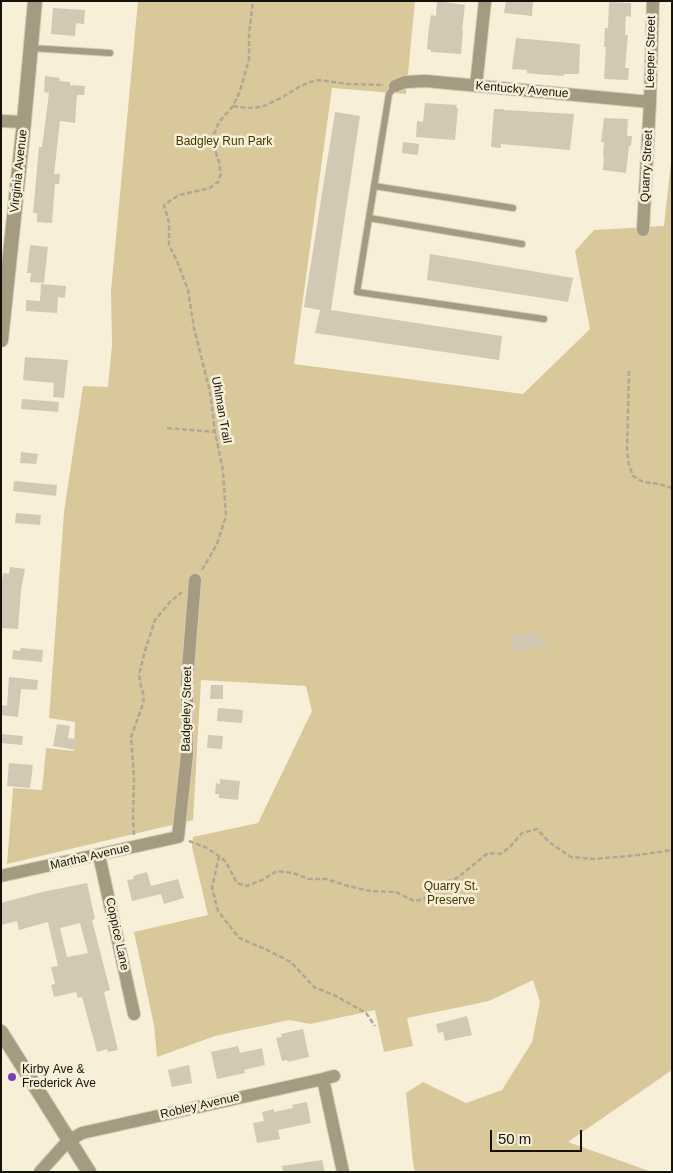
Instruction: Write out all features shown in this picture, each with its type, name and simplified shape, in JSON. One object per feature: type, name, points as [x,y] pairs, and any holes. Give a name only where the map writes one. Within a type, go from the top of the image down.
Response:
[{"type":"street","name":"Virginia Avenue","points":[[1,340],[35,1]]},
{"type":"street","points":[[476,86],[485,1]]},
{"type":"street","name":"Leeper Street","points":[[650,102],[653,1]]},
{"type":"street","name":"Kentucky Avenue","points":[[395,86],[414,81],[650,102]]},
{"type":"street","name":"Quarry Street","points":[[643,230],[650,102]]},
{"type":"street","points":[[1,121],[24,122]]},
{"type":"street","name":"Badgeley Street","points":[[178,837],[187,754],[187,681],[195,580]]},
{"type":"street","name":"Martha Avenue","points":[[1,876],[178,837]]},
{"type":"street","name":"Coppice Lane","points":[[99,855],[134,1014]]},
{"type":"street","points":[[1,1032],[89,1172]]},
{"type":"street","name":"Robley Avenue","points":[[68,1140],[82,1133],[329,1078],[343,1172]]},
{"type":"street","points":[[40,1172],[68,1140]]},
{"type":"lane","points":[[31,48],[110,53]]},
{"type":"lane","points":[[395,86],[389,94],[358,292],[544,319]]},
{"type":"lane","points":[[374,186],[513,208]]},
{"type":"lane","points":[[369,218],[522,244]]},
{"type":"path","name":"Uhlman Trail","points":[[138,846],[133,831],[134,777],[131,737],[143,704],[144,696],[139,675],[145,652],[155,620],[170,602],[195,580],[217,544],[226,516],[223,471],[215,432],[210,392],[194,328],[188,290],[178,261],[169,245],[169,223],[164,205],[179,194],[210,188],[218,182],[221,174],[214,148],[214,134],[219,122],[233,106],[240,90],[249,59],[249,34],[253,1]]},
{"type":"path","points":[[233,106],[247,108],[262,107],[299,87],[319,80],[349,84],[395,86]]},
{"type":"path","points":[[629,371],[627,451],[633,476],[643,482],[672,488]]},
{"type":"path","points":[[167,428],[215,432]]},
{"type":"path","points":[[178,837],[219,856],[226,862],[237,883],[247,886],[277,871],[293,873],[309,879],[326,879],[370,891],[396,892],[414,901],[424,900],[435,886],[458,878],[488,853],[500,854],[509,848],[522,833],[537,829],[549,842],[570,857],[595,859],[672,850]]},
{"type":"path","points":[[219,856],[212,888],[218,912],[239,938],[290,962],[314,987],[336,996],[366,1013],[375,1026]]},
{"type":"green space","points":[[138,1],[415,1],[406,94],[332,88],[294,364],[523,394],[590,329],[575,251],[594,230],[664,226],[672,153],[672,1070],[568,1142],[652,1172],[415,1172],[406,1093],[423,1082],[466,1103],[502,1090],[532,1042],[540,1002],[533,980],[489,1001],[407,1018],[413,1046],[384,1052],[375,1010],[310,1024],[289,1020],[215,1036],[157,1057],[154,1025],[134,932],[208,915],[192,847],[193,837],[258,823],[312,711],[306,686],[201,680],[193,820],[7,864],[13,788],[42,790],[46,748],[74,751],[75,722],[49,718],[64,512],[83,386],[108,387],[112,345],[111,291]]},
{"type":"building","points":[[437,1],[465,5],[461,54],[431,52],[431,50],[427,49],[431,15],[436,16]]},
{"type":"building","points":[[506,1],[533,1],[532,16],[504,13]]},
{"type":"building","points":[[609,2],[631,3],[631,17],[626,16],[625,35],[628,35],[625,68],[629,68],[628,80],[604,79],[605,28],[608,28]]},
{"type":"building","points":[[53,8],[85,10],[84,24],[76,23],[75,36],[51,34]]},
{"type":"building","points":[[516,38],[580,44],[579,74],[564,74],[564,76],[535,74],[527,73],[527,70],[512,69]]},
{"type":"building","points":[[45,76],[60,78],[59,81],[70,82],[70,85],[85,86],[84,95],[77,95],[75,123],[60,121],[54,174],[60,174],[59,184],[55,184],[52,223],[37,222],[37,213],[33,213],[39,147],[42,147],[49,93],[44,92]]},
{"type":"building","points":[[425,103],[457,105],[455,140],[416,137],[417,121],[423,122]]},
{"type":"building","points":[[494,109],[574,114],[570,150],[501,144],[501,148],[491,147]]},
{"type":"building","points":[[335,112],[360,116],[331,310],[502,336],[499,360],[315,333],[320,310],[304,307]]},
{"type":"building","points":[[604,118],[628,119],[627,136],[632,136],[626,173],[603,170],[604,142],[601,142]]},
{"type":"building","points":[[403,142],[419,144],[418,155],[402,153]]},
{"type":"building","points":[[30,245],[48,247],[44,283],[30,282],[31,273],[27,273]]},
{"type":"building","points":[[430,254],[573,278],[568,302],[427,280]]},
{"type":"building","points":[[41,284],[66,286],[65,298],[58,297],[57,313],[26,311],[26,300],[40,301]]},
{"type":"building","points":[[25,357],[68,360],[64,398],[53,397],[54,383],[23,380]]},
{"type":"building","points":[[22,399],[59,402],[58,412],[21,409]]},
{"type":"building","points":[[21,452],[38,454],[36,464],[20,463]]},
{"type":"building","points":[[14,481],[57,485],[56,496],[13,491]]},
{"type":"building","points":[[16,513],[41,515],[40,525],[15,523]]},
{"type":"building","points":[[10,567],[25,569],[21,590],[18,629],[1,628],[3,573],[9,574]]},
{"type":"building","points":[[513,632],[527,636],[528,632],[541,635],[540,640],[547,642],[545,651],[525,646],[524,653],[511,650],[513,643],[510,642]]},
{"type":"building","points":[[21,648],[43,650],[42,662],[12,659],[13,650],[20,651]]},
{"type":"building","points":[[9,677],[38,680],[37,690],[21,689],[18,717],[1,715],[1,705],[7,706]]},
{"type":"building","points":[[211,685],[223,685],[223,699],[210,699]]},
{"type":"building","points":[[218,708],[243,710],[242,723],[217,721]]},
{"type":"building","points":[[57,724],[70,726],[68,738],[77,739],[76,750],[53,746]]},
{"type":"building","points":[[1,734],[23,736],[22,745],[1,743]]},
{"type":"building","points":[[208,735],[223,736],[222,749],[207,748]]},
{"type":"building","points":[[9,763],[33,765],[30,788],[7,786]]},
{"type":"building","points":[[220,779],[240,781],[238,800],[219,798],[219,794],[215,794],[216,783],[220,784]]},
{"type":"building","points":[[147,872],[151,886],[178,879],[184,898],[164,904],[161,894],[132,901],[127,880],[134,879],[133,876]]},
{"type":"building","points":[[87,883],[95,919],[92,920],[110,990],[104,992],[118,1050],[108,1052],[107,1049],[97,1052],[82,997],[78,998],[76,992],[54,997],[51,985],[55,984],[51,967],[58,966],[48,922],[19,930],[17,921],[1,925],[1,903]],"holes":[[[80,923],[88,953],[67,957],[60,928]]]},
{"type":"building","points":[[467,1016],[472,1035],[445,1041],[443,1032],[438,1033],[436,1024]]},
{"type":"building","points":[[303,1029],[309,1057],[288,1062],[287,1060],[282,1061],[276,1038],[282,1037],[281,1034]]},
{"type":"building","points":[[238,1046],[240,1053],[262,1048],[265,1065],[244,1070],[245,1073],[217,1079],[211,1052]]},
{"type":"building","points":[[189,1065],[192,1083],[172,1087],[168,1070]]},
{"type":"building","points":[[307,1102],[311,1123],[278,1130],[280,1139],[257,1143],[253,1123],[264,1121],[262,1112],[274,1109],[274,1112],[293,1108],[292,1105]]},
{"type":"building","points":[[322,1160],[325,1172],[283,1172],[282,1166]]},
{"type":"place","name":"Kirby Ave & Frederick Ave","points":[[12,1077]]},
{"type":"park label","name":"Badgley Run Park","points":[[224,142]]},
{"type":"park label","name":"Quarry St. Preserve","points":[[451,894]]}]
